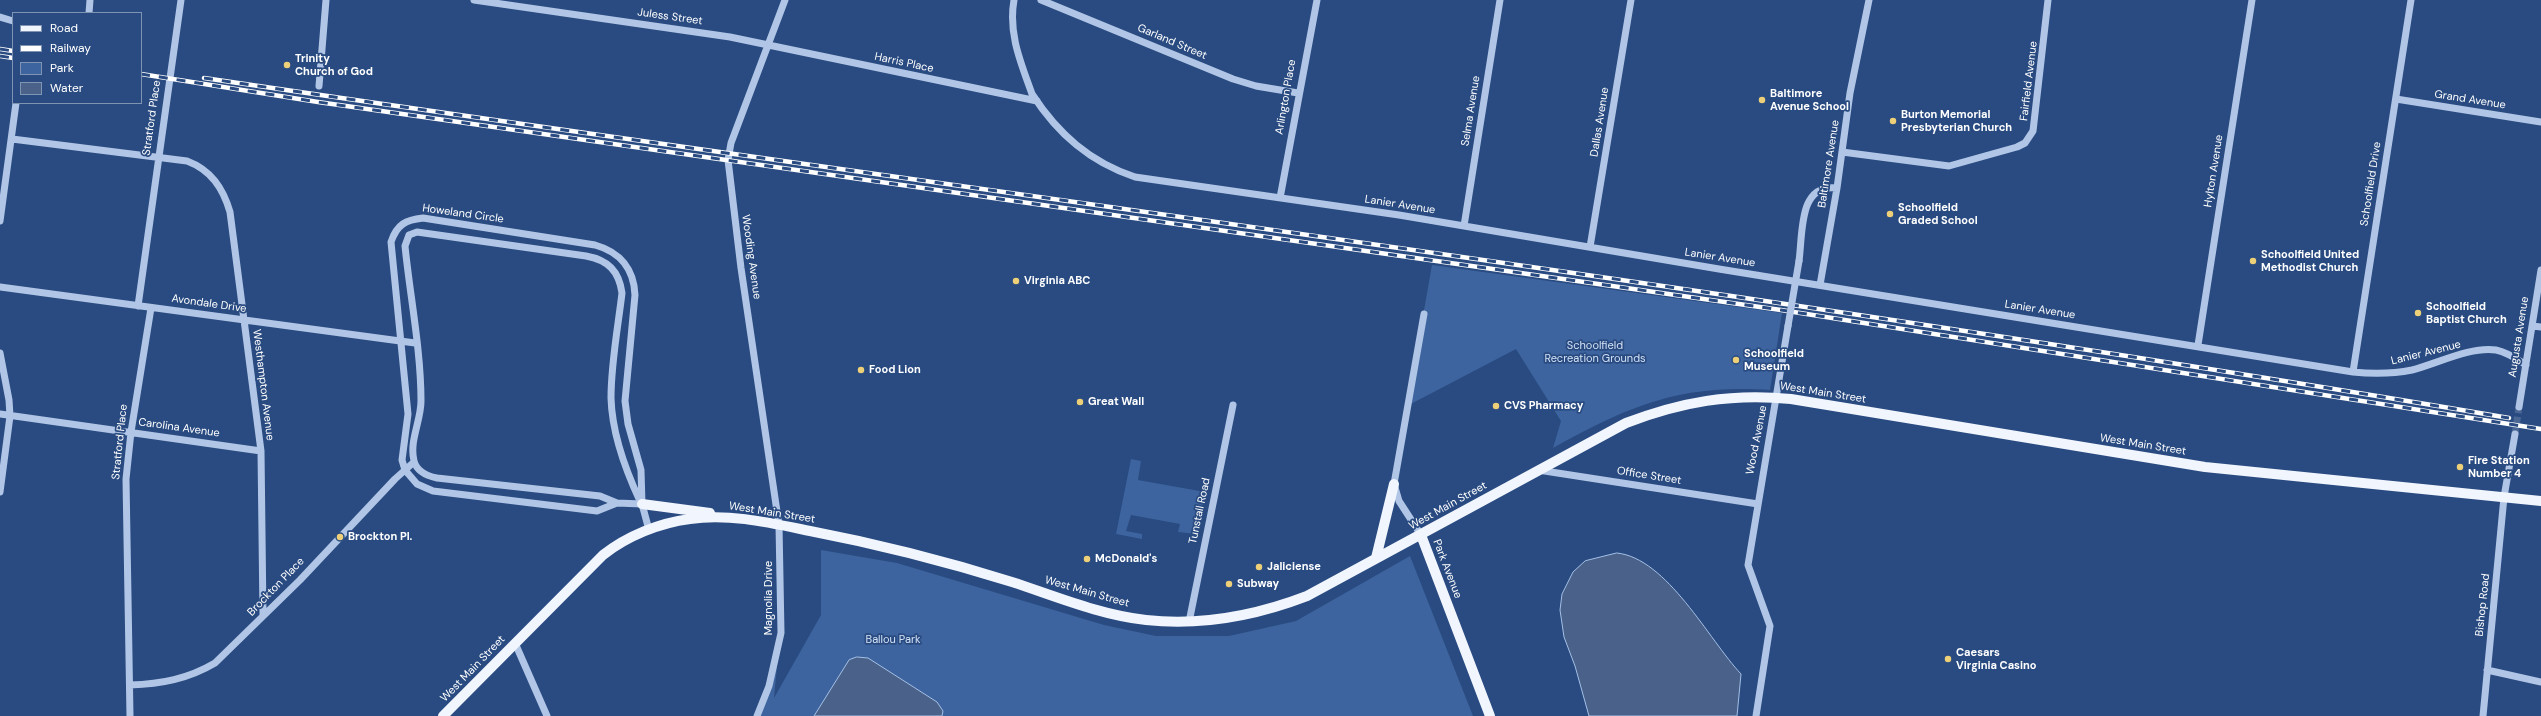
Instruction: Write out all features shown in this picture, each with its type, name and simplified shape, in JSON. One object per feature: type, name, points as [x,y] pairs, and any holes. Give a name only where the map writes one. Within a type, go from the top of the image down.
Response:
[{"type":"main road","name":"West Main Street","points":[[443,716],[603,555],[623,541],[649,530],[690,519],[738,518],[920,554],[1118,615],[1150,620],[1189,622],[1226,619],[1281,606],[1307,596],[1626,423],[1675,406],[1709,399],[1777,397],[2198,466],[2541,501]]},
{"type":"main road","points":[[1376,558],[1394,484]]},
{"type":"main road","points":[[642,504],[738,518]]},
{"type":"main road","name":"Park Avenue","points":[[1421,535],[1490,716]]},
{"type":"street","points":[[89,12],[90,0]]},
{"type":"street","name":"Stratford Place","points":[[138,306],[181,0]]},
{"type":"street","points":[[319,86],[326,0]]},
{"type":"street","name":"Juless Street","points":[[474,0],[768,44]]},
{"type":"street","name":"Wooding Avenue","points":[[779,525],[728,168],[732,143],[785,0]]},
{"type":"street","name":"Lanier Avenue","points":[[1014,0],[1012,23],[1014,40],[1032,94],[1037,101],[1071,142],[1095,159],[1117,171],[1150,181],[1280,198],[1464,226],[1820,285],[2198,345],[2354,372],[2390,373],[2411,370],[2477,352],[2495,350],[2515,358],[2526,366]]},
{"type":"street","name":"Garland Street","points":[[1042,0],[1232,79],[1256,86],[1298,93]]},
{"type":"street","name":"Arlington Place","points":[[1280,198],[1298,93],[1317,0]]},
{"type":"street","name":"Selma Avenue","points":[[1464,226],[1500,0]]},
{"type":"street","name":"Dallas Avenue","points":[[1590,247],[1631,0]]},
{"type":"street","name":"Baltimore Avenue","points":[[1820,285],[1837,188],[1850,93],[1869,0]]},
{"type":"street","name":"Fairfield Avenue","points":[[1842,152],[1946,166],[2025,143],[2034,131],[2048,0]]},
{"type":"street","name":"Hylton Avenue","points":[[2198,345],[2252,0]]},
{"type":"street","name":"Schoolfield Drive","points":[[2354,372],[2412,0]]},
{"type":"street","points":[[0,17],[12,21]]},
{"type":"street","name":"Harris Place","points":[[768,44],[1037,101]]},
{"type":"street","name":"Grand Avenue","points":[[2396,99],[2541,122]]},
{"type":"street","points":[[0,221],[16,104]]},
{"type":"street","name":"Westhampton Avenue","points":[[12,139],[186,161],[196,164],[205,170],[220,187],[230,212],[261,450],[263,616]]},
{"type":"street","name":"Wood Avenue","points":[[1756,716],[1770,626],[1748,565],[1777,397],[1808,199],[1818,189],[1826,186],[1837,188]]},
{"type":"street","name":"Howeland Circle","points":[[617,503],[597,511],[424,489],[416,484],[405,470],[401,450],[408,414],[391,242],[397,228],[402,223],[408,220],[423,218],[588,244],[612,251],[625,263],[633,282],[634,303],[625,401],[641,470],[642,504]]},
{"type":"street","points":[[442,236],[445,222]]},
{"type":"street","name":"Howeland Circle","points":[[642,504],[617,503],[600,496],[428,476],[418,468],[414,462],[413,443],[421,400],[404,246],[409,235],[417,232],[586,256],[601,260],[612,267],[621,286],[621,301],[611,396],[613,414],[626,470],[642,504],[649,530]]},
{"type":"street","points":[[586,256],[588,244]]},
{"type":"street","points":[[393,269],[407,271]]},
{"type":"street","name":"Augusta Avenue","points":[[2519,407],[2541,270]]},
{"type":"street","name":"Avondale Drive","points":[[0,287],[415,343]]},
{"type":"street","points":[[621,301],[634,303]]},
{"type":"street","name":"Stratford Place","points":[[130,685],[126,479],[131,432],[151,308]]},
{"type":"street","name":"Park Avenue","points":[[1421,535],[1399,501],[1394,484],[1424,314]]},
{"type":"street","points":[[2533,326],[2541,327]]},
{"type":"street","points":[[0,353],[9,400],[10,416],[0,492]]},
{"type":"street","points":[[615,358],[629,358]]},
{"type":"street","name":"Tunstall Road","points":[[1189,622],[1233,405]]},
{"type":"street","name":"Carolina Avenue","points":[[0,414],[261,450]]},
{"type":"street","points":[[613,414],[627,414]]},
{"type":"street","points":[[2504,497],[2515,434]]},
{"type":"street","name":"Brockton Place","points":[[130,685],[172,681],[204,670],[229,651],[414,462]]},
{"type":"street","name":"Office Street","points":[[1538,470],[1758,504]]},
{"type":"street","points":[[517,501],[518,487]]},
{"type":"street","name":"Bishop Road","points":[[2483,716],[2504,497]]},
{"type":"street","name":"Magnolia Drive","points":[[757,716],[769,686],[781,634],[779,525]]},
{"type":"street","points":[[515,643],[547,716]]},
{"type":"street","points":[[2487,670],[2541,682]]},
{"type":"street","points":[[130,685],[130,716]]},
{"type":"green space","name":"Schoolfield Recreation Grounds","points":[[1432,265],[1782,313],[1770,390],[1709,390],[1683,394],[1632,409],[1607,420],[1553,448],[1561,421],[1516,349],[1407,406]]},
{"type":"green space","points":[[1131,459],[1141,461],[1138,480],[1205,492],[1197,534],[1178,532],[1180,524],[1131,515],[1126,531],[1142,534],[1142,539],[1116,534]]},
{"type":"green space","name":"Ballou Park","points":[[821,550],[897,563],[1104,625],[1156,636],[1229,636],[1296,621],[1410,556],[1473,716],[757,716],[769,686],[782,614],[774,698],[821,615]]},
{"type":"water","points":[[1617,553],[1635,558],[1653,569],[1670,585],[1686,603],[1741,674],[1737,716],[1589,716],[1575,666],[1564,637],[1560,610],[1562,594],[1573,572],[1585,561]]},
{"type":"water","points":[[857,657],[868,658],[937,702],[943,711],[942,716],[814,716],[849,660]]},
{"type":"tunnel","points":[[2515,434],[2519,407]]},
{"type":"railway","points":[[0,49],[12,51]]},
{"type":"railway","points":[[0,56],[12,58]]},
{"type":"railway","points":[[142,74],[318,102],[1781,310],[2541,429]]},
{"type":"railway","points":[[204,78],[1358,242],[1934,326],[2509,418]]},
{"type":"place","name":"Trinity Church of God","points":[[287,65]]},
{"type":"place","name":"Baltimore Avenue School","points":[[1762,100]]},
{"type":"place","name":"Burton Memorial Presbyterian Church","points":[[1893,121]]},
{"type":"place","name":"Schoolfield Graded School","points":[[1890,214]]},
{"type":"place","name":"Schoolfield United Methodist Church","points":[[2253,261]]},
{"type":"place","name":"Virginia ABC","points":[[1016,281]]},
{"type":"place","name":"Schoolfield Baptist Church","points":[[2418,313]]},
{"type":"place","name":"Schoolfield Museum","points":[[1736,360]]},
{"type":"place","name":"Food Lion","points":[[861,370]]},
{"type":"place","name":"Great Wall","points":[[1080,402]]},
{"type":"place","name":"CVS Pharmacy","points":[[1496,406]]},
{"type":"place","name":"Fire Station Number 4","points":[[2460,467]]},
{"type":"place","name":"Brockton Pl.","points":[[340,537]]},
{"type":"place","name":"McDonald's","points":[[1087,559]]},
{"type":"place","name":"Jaliciense","points":[[1259,567]]},
{"type":"place","name":"Subway","points":[[1229,584]]},
{"type":"place","name":"Caesars Virginia Casino","points":[[1948,659]]}]
